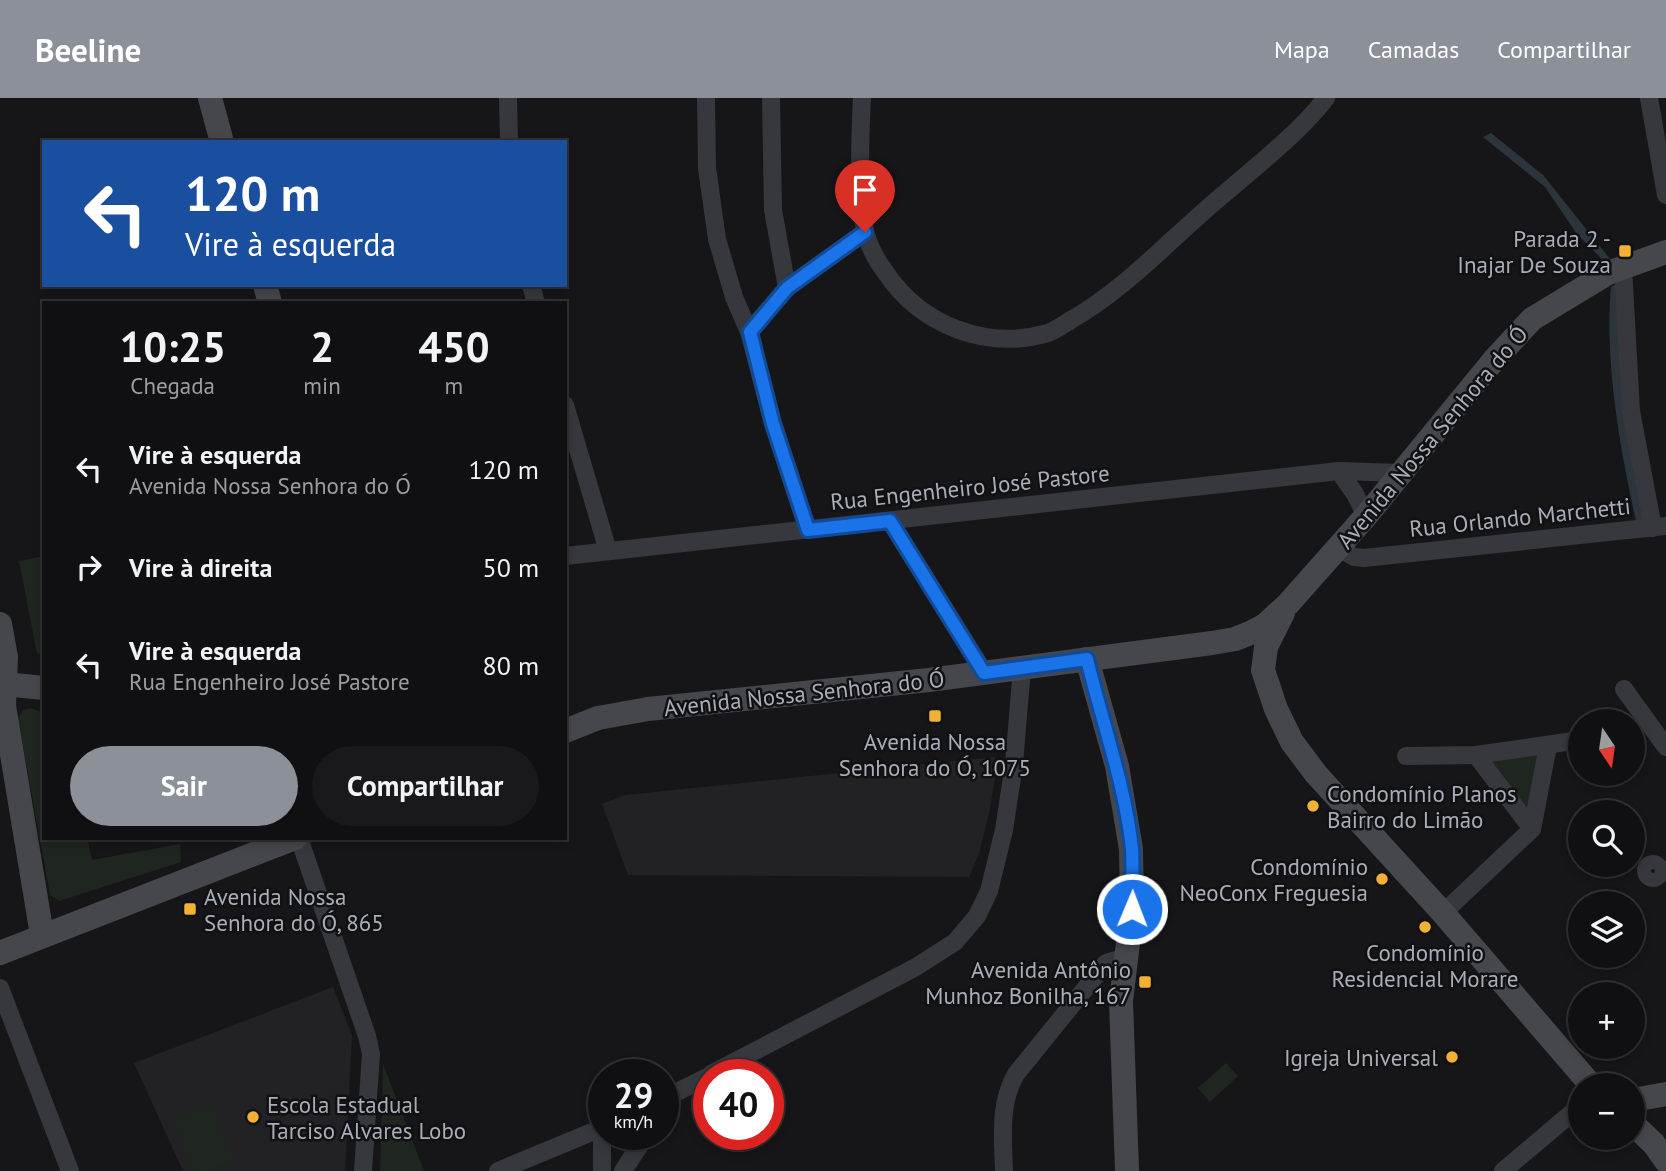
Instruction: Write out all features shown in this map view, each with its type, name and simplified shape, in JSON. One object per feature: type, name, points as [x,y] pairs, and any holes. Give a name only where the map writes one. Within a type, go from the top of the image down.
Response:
[{"type":"main road","points":[[209,98],[221,140]]},
{"type":"main road","name":"Avenida Nossa Senhora do Ó","points":[[567,730],[598,718],[648,709],[984,673],[1212,643],[1250,633],[1265,625],[1288,604],[1366,516],[1494,360],[1532,319],[1608,273],[1666,252]]},
{"type":"main road","name":"Avenida Nossa Senhora do Ó","points":[[1263,670],[1266,647],[1288,604]]},
{"type":"main road","points":[[0,624],[6,657],[2,683],[4,706],[42,935]]},
{"type":"main road","name":"Avenida Nossa Senhora do Ó","points":[[1212,643],[1241,652],[1263,670]]},
{"type":"main road","points":[[1087,659],[1117,766],[1132,849],[1132,909],[1121,1001],[1127,1171]]},
{"type":"main road","points":[[1263,670],[1276,709],[1292,742],[1317,774],[1443,913],[1581,1073]]},
{"type":"main road","points":[[2,683],[42,688]]},
{"type":"main road","points":[[0,953],[292,840]]},
{"type":"main road","points":[[1645,1098],[1666,1094]]},
{"type":"main road","points":[[1645,1135],[1666,1161]]},
{"type":"street","points":[[508,98],[509,140]]},
{"type":"street","points":[[706,98],[707,168],[717,239],[734,297],[750,332],[773,424],[808,530]]},
{"type":"street","points":[[771,98],[773,210],[787,288]]},
{"type":"street","points":[[862,98],[859,142],[865,232],[877,261],[896,288],[921,311],[949,327],[982,338],[1006,339],[1050,332],[1095,306],[1317,110],[1326,98]]},
{"type":"street","points":[[1649,98],[1666,195]]},
{"type":"street","points":[[750,332],[787,288],[865,232]]},
{"type":"street","points":[[1623,267],[1631,411],[1659,527]]},
{"type":"street","points":[[567,412],[608,551]]},
{"type":"street","points":[[1339,471],[1366,516]]},
{"type":"street","name":"Rua Engenheiro José Pastore","points":[[567,556],[1339,471],[1401,473]]},
{"type":"street","points":[[890,521],[984,673]]},
{"type":"street","name":"Rua Orlando Marchetti","points":[[1338,548],[1354,557],[1364,558],[1659,527]]},
{"type":"street","points":[[741,1059],[916,967],[955,942],[977,916],[989,891],[1004,830],[1014,764],[1022,668]]},
{"type":"street","points":[[1625,690],[1666,747]]},
{"type":"street","points":[[1406,756],[1476,755],[1568,742]]},
{"type":"street","points":[[1443,913],[1532,829],[1548,746]]},
{"type":"street","points":[[1476,755],[1532,829]]},
{"type":"street","points":[[298,840],[363,1023],[371,1055],[363,1171]]},
{"type":"street","points":[[1004,1171],[1003,1107],[1007,1089],[1016,1074],[1106,963],[1127,957]]},
{"type":"street","points":[[0,988],[70,1171]]},
{"type":"street","points":[[1503,1171],[1568,1115]]},
{"type":"street","points":[[505,1170],[588,1134]]},
{"type":"street","points":[[602,1150],[602,1171]]},
{"type":"street","points":[[623,1171],[637,1150]]},
{"type":"shaded area","points":[[1491,133],[1543,175],[1610,259],[1604,261],[1577,234],[1545,187],[1483,137]]},
{"type":"shaded area","points":[[1619,282],[1648,528],[1638,530],[1620,440],[1612,378],[1609,316],[1611,287]]},
{"type":"shaded area","points":[[42,556],[42,653],[37,654],[19,561]]},
{"type":"shaded area","points":[[30,708],[42,712],[42,840],[87,840],[92,860],[180,844],[181,862],[59,901],[50,895],[18,718],[23,710]]},
{"type":"shaded area","points":[[1540,752],[1529,815],[1487,759]]},
{"type":"shaded area","points":[[995,757],[990,809],[979,854],[969,877],[628,875],[602,804],[625,795]]},
{"type":"shaded area","name":"Escola Estadual Tarciso Alvares Lobo","points":[[333,987],[352,1035],[345,1171],[183,1171],[134,1063]]},
{"type":"shaded area","points":[[1226,1063],[1238,1076],[1210,1102],[1198,1088]]},
{"type":"shaded area","points":[[383,1064],[424,1171],[380,1171]]},
{"type":"shaded area","points":[[211,1105],[234,1162],[211,1171],[194,1171],[173,1120]]},
{"type":"place","name":"Parada 2 - Inajar De Souza","points":[[1625,251]]},
{"type":"place","name":"Avenida Nossa Senhora do Ó, 1075","points":[[935,716]]},
{"type":"place","name":"Condomínio Planos Bairro do Limão","points":[[1313,806]]},
{"type":"place","name":"Condomínio NeoConx Freguesia","points":[[1382,879]]},
{"type":"place","name":"Avenida Nossa Senhora do Ó, 865","points":[[190,909]]},
{"type":"place","name":"Condomínio Residencial Morare","points":[[1425,927]]},
{"type":"place","name":"Avenida Antônio Munhoz Bonilha, 167","points":[[1145,982]]},
{"type":"place","name":"Igreja Universal","points":[[1452,1057]]},
{"type":"place","name":"Escola Estadual Tarciso Alvares Lobo","points":[[253,1117]]},
{"type":"route","points":[[865,232],[787,288],[750,332],[773,424],[808,530],[890,521],[984,673],[1087,659],[1117,766],[1132,849],[1132,909]]}]
